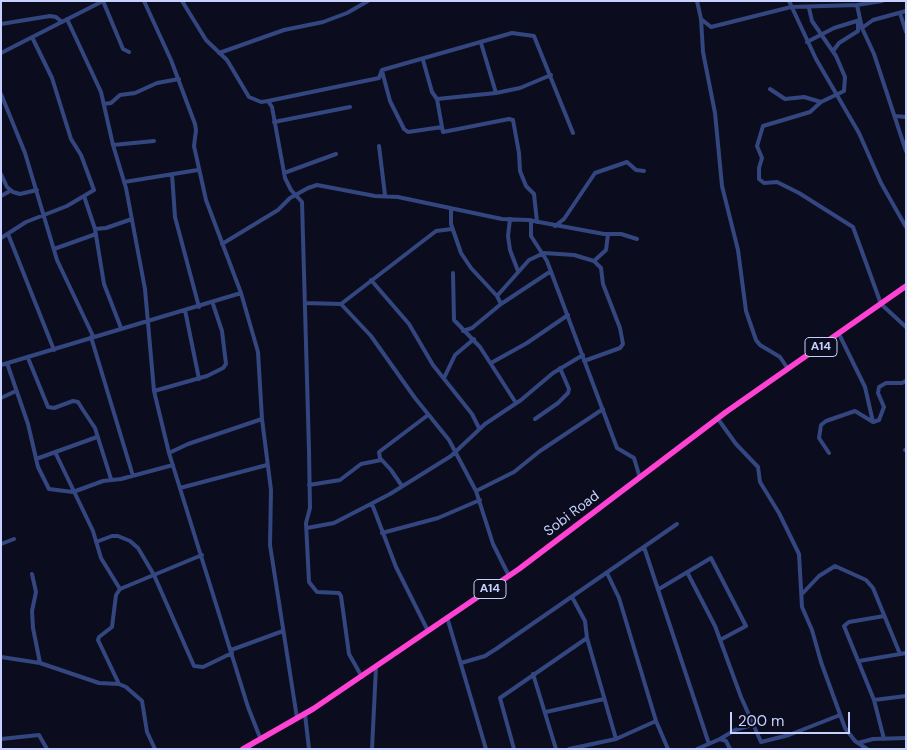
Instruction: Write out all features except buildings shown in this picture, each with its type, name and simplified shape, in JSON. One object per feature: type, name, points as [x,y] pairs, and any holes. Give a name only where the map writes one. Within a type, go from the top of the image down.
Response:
[{"type":"highway","name":"Sobi Road","points":[[243,749],[305,714],[362,677],[509,576],[734,406],[906,286]]},
{"type":"street","points":[[1,53],[103,1],[124,51],[129,52]]},
{"type":"street","points":[[144,1],[178,79],[196,130],[194,141],[198,170],[210,214],[241,294],[258,352],[262,419],[270,490],[270,546],[297,718]]},
{"type":"street","points":[[182,1],[206,40],[227,60],[249,97],[261,102],[379,78],[382,70]]},
{"type":"street","points":[[219,53],[232,50],[284,30],[323,22],[347,13],[368,1]]},
{"type":"street","points":[[697,1],[701,19],[703,52],[715,113],[722,186],[738,250],[746,311],[756,340],[760,345],[780,357],[788,370]]},
{"type":"street","points":[[789,1],[807,42],[859,133],[881,183],[906,227]]},
{"type":"street","points":[[701,19],[710,27],[791,7],[808,8],[857,5],[882,1]]},
{"type":"street","points":[[833,51],[839,43],[858,31],[857,5]]},
{"type":"street","points":[[808,8],[812,21],[833,51],[846,82],[844,90],[838,95],[821,102],[810,112],[763,126],[756,146],[762,158],[759,179],[764,183],[777,182],[799,193],[853,227],[881,304],[906,327]]},
{"type":"street","points":[[862,28],[874,20],[906,11]]},
{"type":"street","points":[[900,13],[906,32]]},
{"type":"street","points":[[1,24],[50,16],[56,17],[62,22]]},
{"type":"street","points":[[67,20],[96,79],[124,182],[145,289],[146,322],[154,391],[169,453],[261,740]]},
{"type":"street","points":[[807,42],[859,20]]},
{"type":"street","points":[[859,20],[874,54],[906,151]]},
{"type":"street","points":[[382,70],[423,60],[512,33],[534,36],[573,133]]},
{"type":"street","points":[[1,238],[26,222],[67,206],[93,191],[94,188],[81,155],[71,139],[52,78],[32,36]]},
{"type":"street","points":[[482,43],[496,93]]},
{"type":"street","points":[[227,60],[232,50]]},
{"type":"street","points":[[423,60],[432,92],[437,99],[443,132],[509,119],[513,120],[520,170],[526,186],[534,194],[537,222]]},
{"type":"street","points":[[382,70],[390,101],[404,129],[414,133],[442,127]]},
{"type":"street","points":[[437,99],[496,93],[520,88],[551,75]]},
{"type":"street","points":[[104,104],[111,103],[120,95],[135,93],[157,83],[178,79]]},
{"type":"street","points":[[770,89],[786,99],[804,97],[821,102]]},
{"type":"street","points":[[1,94],[3,103],[25,153],[45,214],[54,249],[92,337],[133,476]]},
{"type":"street","points":[[272,107],[278,99]]},
{"type":"street","points":[[268,101],[272,107],[284,173],[291,190],[302,202],[303,212],[309,486],[306,528],[309,582],[317,592],[334,593],[341,596],[349,654],[362,677]]},
{"type":"street","points":[[274,122],[350,107]]},
{"type":"street","points":[[895,116],[906,117]]},
{"type":"street","points":[[113,145],[154,141]]},
{"type":"street","points":[[379,146],[385,196]]},
{"type":"street","points":[[284,173],[336,154]]},
{"type":"street","points":[[555,226],[564,219],[595,173],[627,162],[636,170],[644,171]]},
{"type":"street","points":[[124,182],[198,170]]},
{"type":"street","points":[[1,174],[11,191],[20,194],[36,190]]},
{"type":"street","points":[[172,174],[175,217],[199,307]]},
{"type":"street","points":[[222,244],[278,210],[290,198],[317,185],[510,219],[531,220],[555,226],[608,234],[621,234],[637,239]]},
{"type":"street","points":[[290,198],[291,190]]},
{"type":"street","points":[[1,196],[11,191]]},
{"type":"street","points":[[84,196],[95,232],[104,284],[121,328]]},
{"type":"street","points":[[451,208],[452,229],[466,261],[497,296],[501,304]]},
{"type":"street","points":[[54,249],[132,219]]},
{"type":"street","points":[[510,219],[508,236],[510,250],[518,271]]},
{"type":"street","points":[[531,220],[531,236],[544,253],[617,448],[634,458],[640,478]]},
{"type":"street","points":[[305,303],[341,304],[436,231],[452,229]]},
{"type":"street","points":[[8,234],[54,350]]},
{"type":"street","points":[[594,261],[598,260],[606,250],[608,234]]},
{"type":"street","points":[[497,296],[529,260],[544,253],[574,255],[594,261],[600,268],[602,284],[624,343],[620,348],[584,361]]},
{"type":"street","points":[[463,331],[470,330],[501,304],[551,271]]},
{"type":"street","points":[[453,273],[454,320],[472,338],[492,363],[516,403]]},
{"type":"street","points":[[371,280],[409,324],[433,365],[472,414],[479,428]]},
{"type":"street","points":[[1,366],[121,328],[213,304],[241,294]]},
{"type":"street","points":[[154,391],[199,379],[223,368],[227,360],[222,331],[213,304]]},
{"type":"street","points":[[341,304],[371,336],[428,415],[449,440],[480,500],[493,544],[509,576]]},
{"type":"street","points":[[185,310],[199,379]]},
{"type":"street","points":[[492,363],[568,315]]},
{"type":"street","points":[[470,330],[472,338]]},
{"type":"street","points":[[839,334],[866,387],[873,422]]},
{"type":"street","points":[[444,378],[455,355],[472,338]]},
{"type":"street","points":[[306,528],[334,523],[372,504],[451,456],[479,428],[516,403],[560,368],[583,355]]},
{"type":"street","points":[[28,358],[48,407],[78,402],[95,428],[111,479]]},
{"type":"street","points":[[496,370],[499,360]]},
{"type":"street","points":[[7,364],[28,424],[36,460],[44,482],[49,489],[73,492],[111,479],[133,476],[173,465]]},
{"type":"street","points":[[535,419],[558,403],[568,393],[560,368]]},
{"type":"street","points":[[829,453],[819,438],[821,424],[826,420],[855,411],[873,422],[879,420],[884,407],[878,393],[879,388],[886,384],[906,381]]},
{"type":"street","points":[[1,398],[16,392]]},
{"type":"street","points":[[476,491],[514,472],[540,451],[602,409]]},
{"type":"street","points":[[402,486],[381,460],[379,452],[428,415]]},
{"type":"street","points":[[169,453],[188,444],[262,419]]},
{"type":"street","points":[[718,419],[736,444],[758,467],[760,482],[779,513],[799,554],[803,612],[812,630],[845,728],[866,749]]},
{"type":"street","points":[[36,460],[97,437]]},
{"type":"street","points":[[56,454],[96,542],[101,558],[120,589]]},
{"type":"street","points":[[309,486],[340,480],[361,464],[381,460]]},
{"type":"street","points":[[180,488],[267,465]]},
{"type":"street","points":[[382,532],[438,518],[480,500]]},
{"type":"street","points":[[372,504],[382,532],[428,631]]},
{"type":"street","points":[[461,663],[485,656],[496,649],[677,524]]},
{"type":"street","points":[[96,542],[112,536],[130,541],[138,548],[154,575],[194,666],[203,667],[232,652],[283,631]]},
{"type":"street","points":[[1,544],[14,539]]},
{"type":"street","points":[[644,547],[709,744]]},
{"type":"street","points":[[119,684],[98,640],[99,636],[112,627],[116,595],[120,589],[202,555]]},
{"type":"street","points":[[659,589],[711,558],[742,616],[745,628],[720,640]]},
{"type":"street","points":[[802,594],[819,576],[834,566],[839,566],[870,582],[900,654]]},
{"type":"street","points":[[607,572],[619,598],[656,721],[668,749]]},
{"type":"street","points":[[688,572],[720,640],[752,724],[761,742],[767,742],[840,715]]},
{"type":"street","points":[[32,574],[36,592],[32,611],[33,628],[40,663]]},
{"type":"street","points":[[572,597],[585,621],[587,638],[616,739]]},
{"type":"street","points":[[884,616],[849,622],[844,626],[874,700],[884,739]]},
{"type":"street","points":[[447,617],[486,749]]},
{"type":"street","points":[[514,749],[499,699],[587,638]]},
{"type":"street","points":[[859,661],[906,653]]},
{"type":"street","points":[[1,657],[40,663],[99,683],[119,684],[132,691],[142,701],[147,732],[155,749]]},
{"type":"street","points":[[372,749],[376,667]]},
{"type":"street","points":[[533,674],[556,749]]},
{"type":"street","points":[[874,700],[906,696]]},
{"type":"street","points":[[546,712],[604,700]]},
{"type":"street","points":[[305,714],[309,749]]},
{"type":"street","points":[[569,749],[616,739],[656,721]]},
{"type":"street","points":[[697,749],[735,730],[752,724]]},
{"type":"street","points":[[1,738],[39,735],[47,749]]},
{"type":"street","points":[[858,743],[906,738]]},
{"type":"street","points":[[720,739],[726,741],[730,749]]}]
